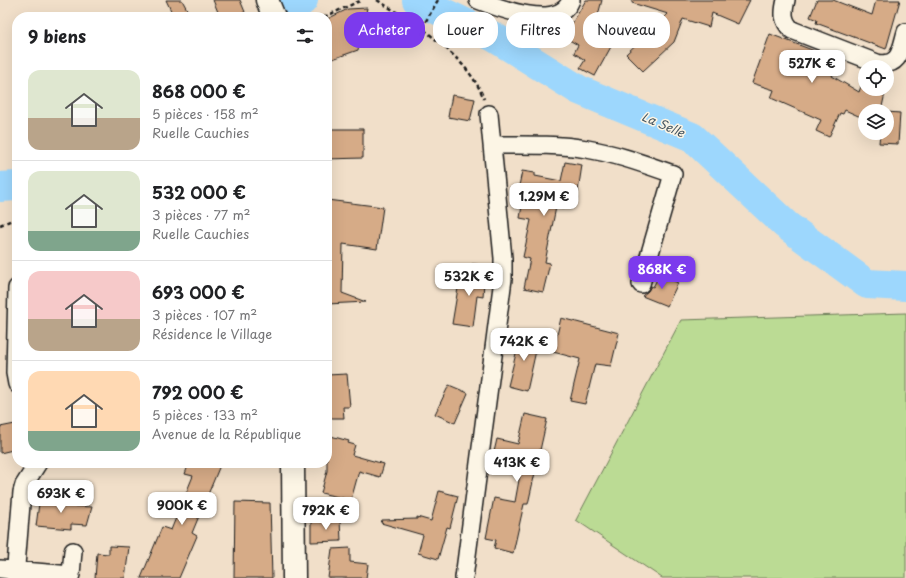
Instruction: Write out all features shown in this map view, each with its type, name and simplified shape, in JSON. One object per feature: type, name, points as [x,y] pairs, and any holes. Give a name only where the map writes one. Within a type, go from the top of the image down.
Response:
[{"type":"main road","points":[[293,468],[294,578]]},
{"type":"street","points":[[478,0],[510,11],[544,16],[558,15],[563,12],[571,1]]},
{"type":"street","points":[[786,0],[783,11],[784,18],[785,22],[792,30],[877,64],[890,64],[898,57],[906,32]]},
{"type":"street","points":[[464,578],[503,279],[489,114]]},
{"type":"street","points":[[492,145],[563,146],[588,149],[626,158],[673,174],[641,284]]},
{"type":"street","points":[[34,468],[27,478],[22,492],[10,572],[71,575],[73,551]]},
{"type":"path","points":[[332,13],[362,0]]},
{"type":"path","points":[[377,0],[396,12]]},
{"type":"path","points":[[425,23],[438,1]]},
{"type":"path","points":[[425,30],[447,48],[466,68],[482,94],[489,114]]},
{"type":"path","points":[[0,225],[12,220]]},
{"type":"green space","points":[[906,313],[906,578],[662,578],[576,520],[681,320]]},
{"type":"building","points":[[166,0],[182,0],[188,12],[172,12]]},
{"type":"building","points":[[213,0],[240,0],[245,12],[218,12]]},
{"type":"building","points":[[586,0],[602,0],[599,12],[583,12],[583,48],[610,48],[595,76],[580,68],[585,60],[574,53],[578,45],[575,43],[575,18]]},
{"type":"building","points":[[632,0],[750,0],[738,24],[712,13],[709,27],[683,19],[674,42],[670,46],[670,12],[661,12],[632,3]]},
{"type":"building","points":[[817,0],[833,0],[872,15],[876,0],[900,0],[886,49],[816,23],[817,20],[810,17]]},
{"type":"building","points":[[367,8],[366,12],[344,12],[344,48],[358,48],[358,50],[332,59],[332,17],[348,9]]},
{"type":"building","points":[[770,34],[841,61],[832,76],[858,91],[858,96],[884,96],[883,104],[858,104],[858,116],[845,110],[843,114],[840,113],[829,137],[816,131],[821,120],[771,98],[774,90],[752,83]]},
{"type":"building","points":[[632,48],[668,48],[643,71],[626,54]]},
{"type":"building","points":[[452,95],[475,99],[470,121],[448,117]]},
{"type":"building","points":[[894,113],[900,113],[898,144],[879,143],[879,140],[894,140]]},
{"type":"building","points":[[332,129],[363,129],[363,158],[332,159]]},
{"type":"building","points":[[565,162],[582,165],[577,198],[565,195],[563,209],[556,207],[545,262],[550,263],[543,292],[524,288],[530,259],[523,257],[531,220],[520,218],[525,187],[519,186],[522,171],[535,173],[535,176],[561,181]]},
{"type":"building","points":[[332,201],[383,207],[377,249],[343,244],[342,293],[366,302],[332,304]]},
{"type":"building","points":[[472,264],[485,265],[483,297],[477,296],[473,327],[452,324],[459,282],[470,284]]},
{"type":"building","points":[[660,274],[678,283],[667,306],[642,296],[651,286],[653,287]]},
{"type":"building","points":[[561,318],[619,333],[611,366],[595,364],[585,404],[570,401],[580,359],[553,352]]},
{"type":"building","points":[[521,333],[539,337],[527,391],[508,386]]},
{"type":"building","points":[[347,374],[350,407],[343,407],[344,418],[332,418],[332,375]]},
{"type":"building","points":[[449,385],[468,393],[455,423],[435,414]]},
{"type":"building","points":[[525,414],[547,419],[528,504],[524,504],[513,553],[494,548],[496,540],[486,538],[494,498],[515,502],[523,458],[494,452],[497,439],[518,444]]},
{"type":"building","points":[[12,425],[12,450],[0,453],[0,427]]},
{"type":"building","points":[[332,436],[349,441],[348,443],[355,445],[352,455],[384,464],[380,477],[359,471],[351,500],[321,493],[327,468],[332,468]]},
{"type":"building","points":[[187,468],[219,468],[192,533],[197,536],[179,578],[141,578],[162,527],[171,530],[193,476],[185,474]]},
{"type":"building","points":[[439,491],[458,496],[450,528],[447,527],[438,559],[418,553],[423,535],[381,523],[382,520],[417,519],[417,517],[431,521]]},
{"type":"building","points":[[40,496],[59,497],[58,505],[92,507],[87,525],[71,524],[71,529],[36,526]]},
{"type":"building","points":[[235,502],[270,503],[272,578],[234,578]]},
{"type":"building","points":[[340,520],[341,541],[311,542],[311,521]]},
{"type":"building","points":[[109,546],[129,547],[125,578],[95,578],[97,553],[109,554]]},
{"type":"building","points":[[350,548],[350,562],[368,564],[366,578],[328,578],[332,549]]},
{"type":"waterway","name":"La Selle","points":[[288,12],[303,0]]},
{"type":"waterway","name":"La Selle","points":[[417,0],[494,37],[579,90],[692,137],[786,225],[867,284],[906,286]]},
{"type":"waterway","name":"La Selle","points":[[0,187],[12,186]]}]
